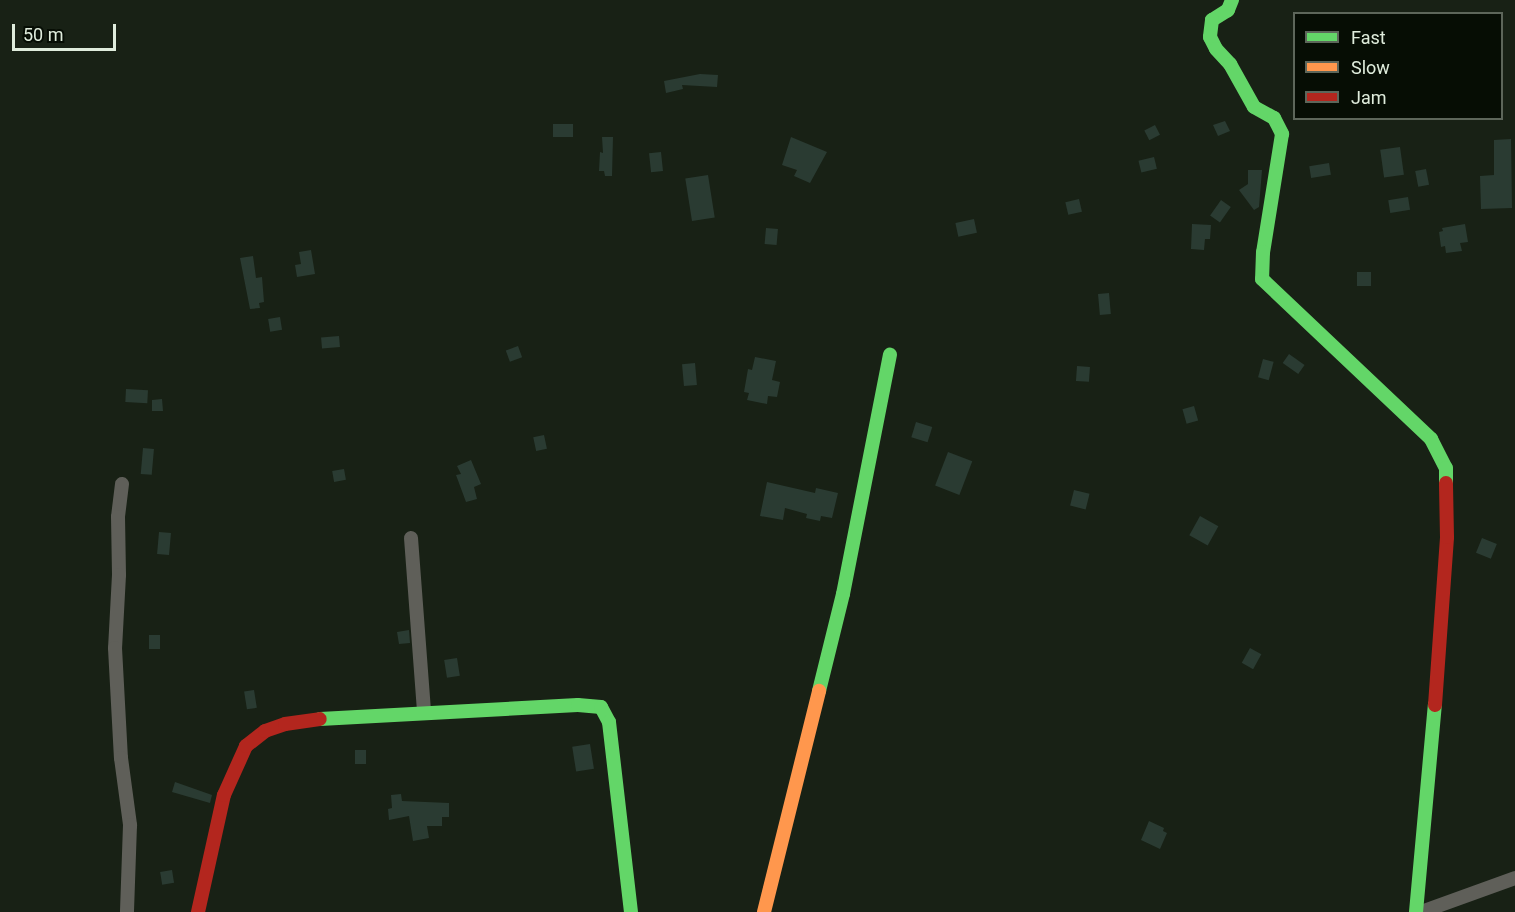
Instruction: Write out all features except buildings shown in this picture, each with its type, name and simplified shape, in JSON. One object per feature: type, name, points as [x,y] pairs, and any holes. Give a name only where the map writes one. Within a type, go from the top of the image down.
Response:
[{"type":"street","points":[[1232,0],[1228,10],[1212,20],[1210,37],[1216,49],[1230,64],[1254,107],[1274,118],[1282,134],[1263,252],[1262,279],[1431,439],[1440,451],[1446,468],[1447,537],[1434,721],[1416,912]]},
{"type":"street","points":[[764,912],[843,594],[890,355]]},
{"type":"street","points":[[122,484],[118,517],[119,575],[115,648],[121,758],[130,825],[127,912]]},
{"type":"street","points":[[411,538],[424,712]]},
{"type":"street","points":[[198,912],[224,795],[246,747],[256,736],[285,724],[304,720],[578,705],[601,707],[607,715],[631,912]]},
{"type":"street","points":[[1421,912],[1515,878]]},
{"type":"traffic: fast","points":[[1232,0],[1228,10],[1212,20],[1210,37],[1216,49],[1230,64],[1254,107],[1274,118],[1282,134],[1263,252],[1262,279],[1431,439],[1446,468],[1446,483]]},
{"type":"traffic: fast","points":[[819,691],[843,594],[890,355]]},
{"type":"traffic: fast","points":[[320,719],[578,705],[601,707],[609,722],[631,912]]},
{"type":"traffic: fast","points":[[1416,912],[1435,705]]},
{"type":"traffic: slow","points":[[764,912],[819,691]]},
{"type":"traffic: jam","points":[[1435,705],[1447,537],[1446,483]]},
{"type":"traffic: jam","points":[[198,912],[224,795],[246,746],[265,731],[285,724],[320,719]]}]
